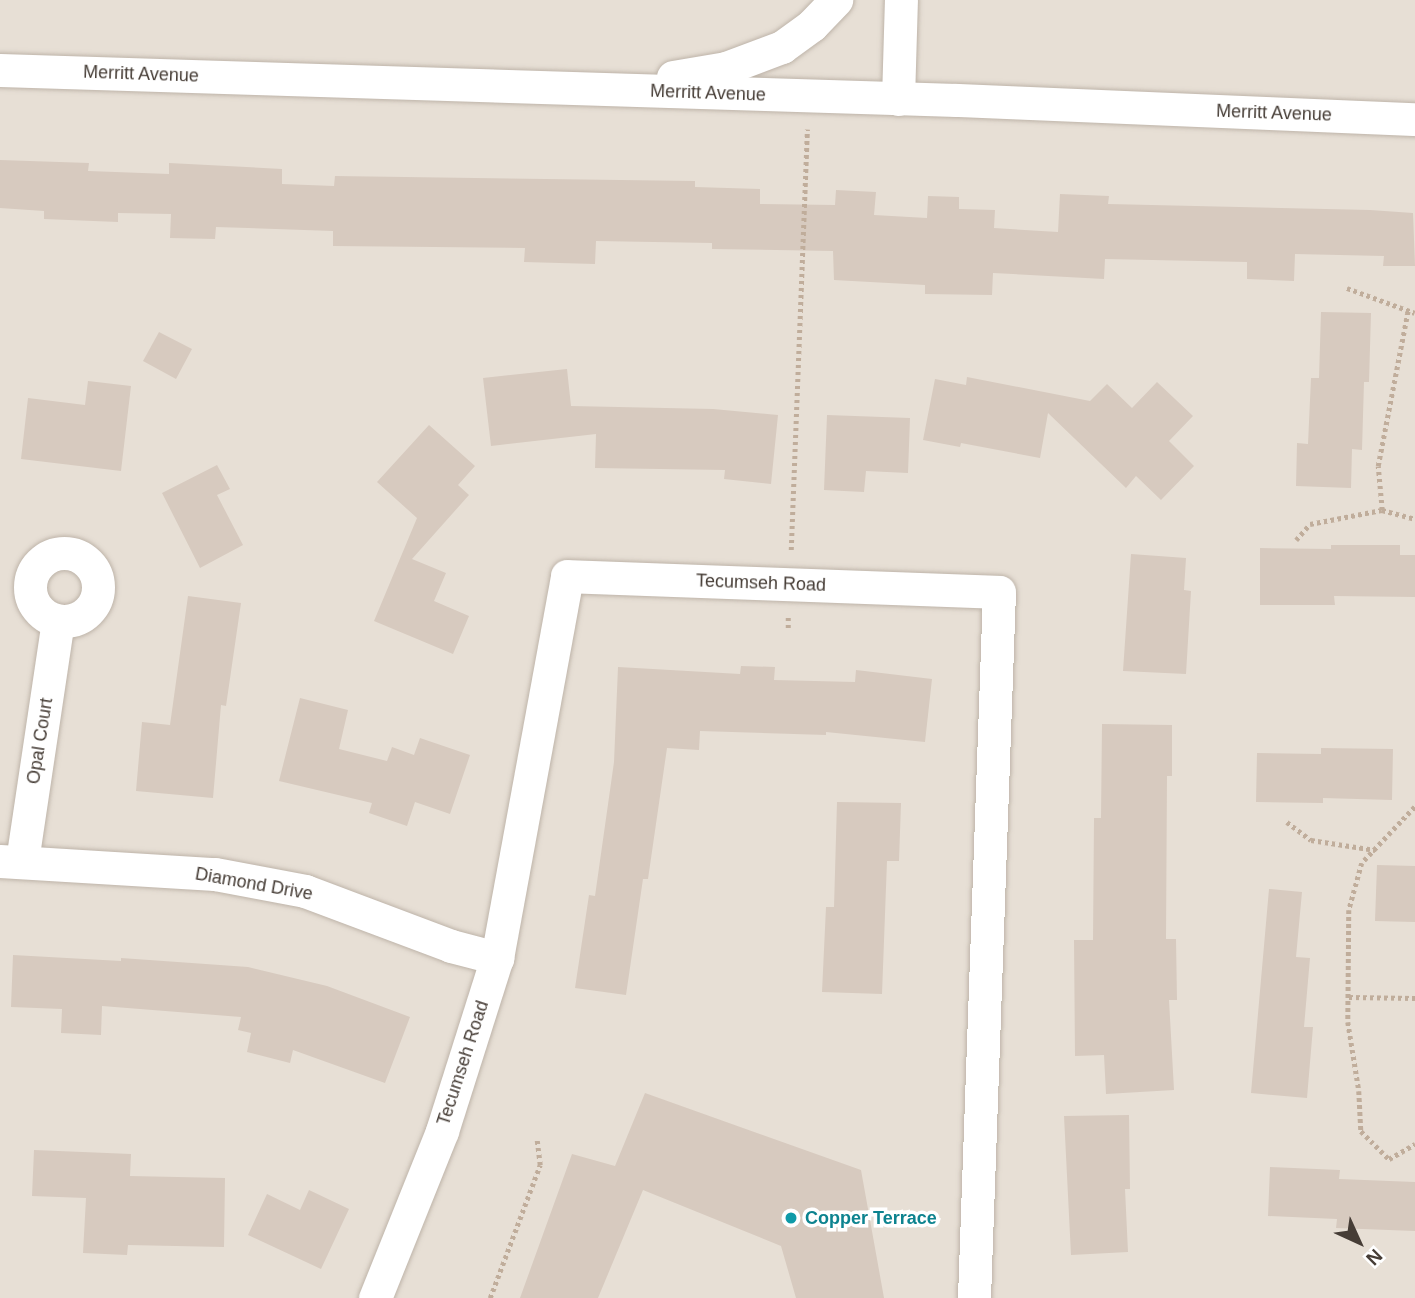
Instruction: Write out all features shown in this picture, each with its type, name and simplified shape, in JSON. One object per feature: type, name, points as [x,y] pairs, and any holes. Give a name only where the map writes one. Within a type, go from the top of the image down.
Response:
[{"type":"street","points":[[616,90],[750,61],[812,25],[836,0]]},
{"type":"street","points":[[898,99],[901,0]]},
{"type":"street","name":"Merritt Avenue","points":[[0,70],[1415,119]]},
{"type":"street","name":"Tecumseh Road","points":[[375,1298],[442,1131],[497,958],[567,576],[999,592],[974,1298]]},
{"type":"street","name":"Opal Court","points":[[11,861],[58,621]]},
{"type":"street","name":"Diamond Drive","points":[[11,861],[215,874],[305,891],[451,946],[497,958]]},
{"type":"path","points":[[788,628],[808,96]]},
{"type":"path","points":[[1347,288],[1415,313]]},
{"type":"path","points":[[1382,510],[1378,466],[1408,310]]},
{"type":"path","points":[[1296,540],[1310,524],[1382,510],[1415,519]]},
{"type":"path","points":[[1415,807],[1362,863],[1349,910],[1349,1022],[1359,1091],[1361,1131],[1389,1159],[1415,1144]]},
{"type":"path","points":[[1287,822],[1311,840],[1375,850]]},
{"type":"path","points":[[1349,997],[1415,998]]},
{"type":"path","points":[[491,1298],[540,1166],[537,1139]]},
{"type":"shaded area","points":[[0,0],[1415,0],[1415,1298],[0,1298]]},
{"type":"building","points":[[0,160],[89,163],[88,171],[169,174],[169,163],[282,169],[282,184],[334,186],[335,176],[695,181],[695,187],[760,189],[760,204],[835,205],[836,190],[876,192],[874,215],[927,218],[928,196],[959,197],[959,209],[995,210],[994,228],[1058,232],[1060,194],[1109,196],[1108,204],[1413,213],[1415,266],[1383,266],[1384,256],[1295,254],[1294,281],[1247,279],[1247,262],[1105,259],[1104,279],[993,273],[992,295],[925,294],[925,285],[834,280],[833,251],[712,249],[712,243],[596,241],[595,264],[524,262],[525,248],[333,246],[333,231],[216,227],[215,239],[170,238],[171,214],[118,213],[118,222],[44,219],[44,211],[0,208]]},
{"type":"building","points":[[1321,312],[1371,313],[1369,382],[1364,382],[1362,450],[1352,449],[1351,488],[1296,486],[1297,443],[1308,444],[1311,378],[1319,378]]},
{"type":"building","points":[[159,332],[192,349],[176,379],[143,361]]},
{"type":"building","points":[[567,369],[571,406],[713,409],[778,415],[771,484],[724,479],[725,470],[595,468],[596,434],[491,446],[483,378]]},
{"type":"building","points":[[967,377],[1090,401],[1107,384],[1132,408],[1157,382],[1193,416],[1169,441],[1194,466],[1161,500],[1136,476],[1126,488],[1048,413],[1040,458],[961,443],[960,447],[923,440],[935,379],[966,385]]},
{"type":"building","points":[[88,381],[131,386],[121,471],[21,459],[28,398],[85,405]]},
{"type":"building","points":[[827,415],[910,418],[908,473],[866,471],[864,492],[824,490]]},
{"type":"building","points":[[429,425],[475,466],[458,485],[469,495],[412,559],[446,573],[434,601],[469,616],[453,654],[374,621],[417,518],[377,482]]},
{"type":"building","points":[[217,465],[230,489],[217,495],[243,545],[200,568],[162,493]]},
{"type":"building","points":[[1331,545],[1400,545],[1400,555],[1415,555],[1415,597],[1334,596],[1335,605],[1260,605],[1260,548],[1331,549]]},
{"type":"building","points":[[1131,554],[1186,558],[1184,590],[1191,591],[1186,674],[1123,671]]},
{"type":"building","points":[[188,596],[241,603],[226,706],[221,705],[213,798],[136,791],[142,722],[170,725]]},
{"type":"building","points":[[741,666],[775,667],[774,680],[855,682],[856,670],[932,679],[925,742],[826,732],[826,735],[700,731],[699,750],[667,748],[648,879],[643,879],[626,995],[575,988],[589,895],[595,896],[614,762],[618,667],[740,674]]},
{"type":"building","points":[[300,698],[348,710],[339,749],[387,761],[392,747],[414,755],[420,738],[470,755],[450,814],[415,802],[407,826],[369,813],[372,803],[279,781]]},
{"type":"building","points":[[1102,724],[1172,725],[1172,776],[1167,776],[1166,939],[1176,939],[1177,1000],[1169,1000],[1174,1090],[1106,1094],[1104,1055],[1075,1056],[1074,940],[1093,940],[1094,818],[1101,818]]},
{"type":"building","points":[[1321,748],[1393,749],[1392,800],[1323,798],[1323,803],[1256,802],[1257,753],[1321,754]]},
{"type":"building","points":[[837,802],[901,803],[899,861],[887,861],[882,994],[822,992],[826,907],[834,907]]},
{"type":"building","points":[[1377,865],[1415,866],[1415,922],[1375,921]]},
{"type":"building","points":[[1269,889],[1302,892],[1296,957],[1310,958],[1304,1027],[1313,1027],[1307,1098],[1251,1093]]},
{"type":"building","points":[[13,955],[121,961],[121,958],[248,967],[327,986],[410,1017],[385,1083],[293,1050],[290,1063],[247,1052],[251,1033],[238,1030],[241,1017],[102,1006],[101,1035],[61,1033],[62,1009],[11,1007]]},
{"type":"building","name":"Copper Terrace","points":[[645,1093],[861,1170],[884,1298],[796,1298],[781,1246],[643,1190],[598,1298],[520,1298],[572,1154],[615,1166]]},
{"type":"building","points":[[1129,1115],[1130,1189],[1125,1189],[1128,1252],[1071,1255],[1064,1116]]},
{"type":"building","points":[[34,1150],[131,1154],[130,1176],[225,1178],[224,1247],[128,1245],[127,1255],[83,1253],[86,1198],[32,1196]]},
{"type":"building","points":[[1270,1167],[1340,1170],[1339,1179],[1415,1182],[1415,1231],[1336,1228],[1337,1219],[1268,1216]]},
{"type":"building","points":[[309,1190],[349,1209],[321,1269],[248,1235],[267,1194],[300,1210]]},
{"type":"place","name":"Copper Terrace","points":[[791,1218]]}]
